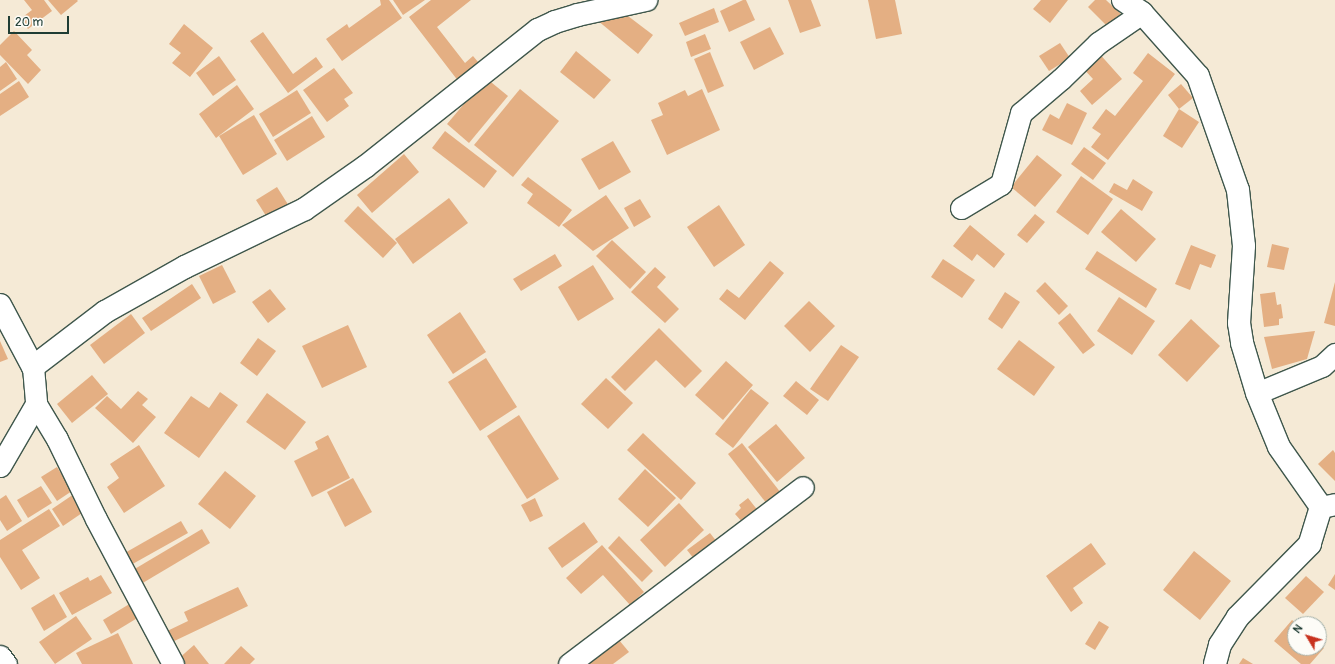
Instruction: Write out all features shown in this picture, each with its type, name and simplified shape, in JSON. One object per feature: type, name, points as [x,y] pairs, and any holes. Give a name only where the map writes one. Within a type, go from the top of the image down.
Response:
[{"type":"street","points":[[33,367],[105,312],[185,267],[305,209],[365,166],[538,30],[555,22],[578,15],[646,0]]},
{"type":"street","points":[[1123,0],[1142,14],[1198,76],[1238,190],[1244,246],[1239,323],[1242,343],[1257,393],[1279,447],[1328,506],[1310,544],[1238,617],[1220,646],[1215,664]]},
{"type":"street","points":[[961,208],[1001,184],[1021,113],[1061,79],[1098,43],[1142,14]]},
{"type":"street","points":[[0,305],[33,367],[36,404],[57,439],[96,518],[173,664]]},
{"type":"street","points":[[1257,393],[1322,366],[1335,354]]},
{"type":"street","points":[[0,466],[36,404]]},
{"type":"street","points":[[569,664],[803,487]]},
{"type":"street","points":[[0,656],[6,664]]},
{"type":"building","points":[[24,0],[44,0],[52,11],[28,29],[20,19],[32,10]]},
{"type":"building","points":[[48,0],[77,0],[78,1],[61,15]]},
{"type":"building","points":[[380,0],[389,0],[402,18],[342,61],[326,39],[347,24],[349,28],[381,5]]},
{"type":"building","points":[[393,0],[425,0],[403,15]]},
{"type":"building","points":[[431,0],[471,0],[437,27],[465,63],[473,56],[484,69],[462,86],[409,17]]},
{"type":"building","points":[[746,0],[755,20],[729,32],[720,11]]},
{"type":"building","points":[[788,0],[811,0],[821,26],[800,33]]},
{"type":"building","points":[[868,0],[895,0],[902,34],[876,39]]},
{"type":"building","points":[[1041,0],[1068,0],[1050,23],[1033,9]]},
{"type":"building","points":[[1095,0],[1106,0],[1124,17],[1111,30],[1088,7]]},
{"type":"building","points":[[714,8],[719,22],[685,36],[679,23]]},
{"type":"building","points":[[624,13],[653,35],[638,54],[597,20]]},
{"type":"building","points":[[184,24],[213,48],[190,77],[172,63],[181,53],[169,44]]},
{"type":"building","points":[[770,27],[784,54],[754,70],[740,42]]},
{"type":"building","points":[[14,31],[32,50],[27,55],[41,70],[28,84],[0,55],[0,45]]},
{"type":"building","points":[[263,32],[293,74],[316,57],[323,67],[288,93],[250,41]]},
{"type":"building","points":[[705,34],[711,49],[691,57],[686,42]]},
{"type":"building","points":[[1060,43],[1070,58],[1049,71],[1039,56]]},
{"type":"building","points":[[576,51],[611,80],[594,99],[560,72]]},
{"type":"building","points":[[1097,51],[1122,79],[1092,105],[1080,91],[1093,79],[1081,66]]},
{"type":"building","points":[[710,52],[724,86],[708,93],[694,59]]},
{"type":"building","points":[[1148,53],[1175,74],[1108,160],[1091,147],[1101,134],[1092,128],[1106,109],[1115,116],[1143,81],[1133,73]]},
{"type":"building","points":[[219,56],[236,80],[213,96],[196,73]]},
{"type":"building","points":[[6,62],[17,79],[0,91],[0,67]]},
{"type":"building","points":[[334,68],[353,93],[344,99],[349,106],[327,122],[303,90]]},
{"type":"building","points":[[486,78],[508,96],[469,143],[447,124]]},
{"type":"building","points":[[19,81],[29,97],[0,116],[0,94]]},
{"type":"building","points":[[1181,84],[1193,98],[1179,109],[1168,95]]},
{"type":"building","points":[[237,85],[254,109],[216,138],[199,114]]},
{"type":"building","points":[[520,89],[559,121],[513,177],[474,145]]},
{"type":"building","points":[[702,89],[720,130],[667,155],[651,120],[663,115],[658,103],[685,90],[688,96]]},
{"type":"building","points":[[297,90],[311,113],[273,137],[259,114]]},
{"type":"building","points":[[1067,103],[1087,113],[1072,145],[1042,130],[1050,114],[1059,119]]},
{"type":"building","points":[[1179,109],[1199,122],[1182,148],[1163,136]]},
{"type":"building","points":[[254,115],[277,154],[243,175],[219,136]]},
{"type":"building","points":[[312,116],[325,137],[287,161],[274,140]]},
{"type":"building","points":[[445,131],[497,171],[484,188],[432,148]]},
{"type":"building","points":[[613,141],[631,172],[599,190],[581,159]]},
{"type":"building","points":[[1084,147],[1106,163],[1093,180],[1071,164]]},
{"type":"building","points":[[404,154],[419,172],[372,213],[357,195]]},
{"type":"building","points":[[1037,155],[1062,175],[1035,207],[1011,187]]},
{"type":"building","points":[[1081,176],[1113,199],[1088,235],[1056,212]]},
{"type":"building","points":[[528,177],[572,210],[559,227],[527,203],[533,194],[521,185]]},
{"type":"building","points":[[1133,179],[1153,192],[1142,211],[1109,192],[1114,183],[1127,190]]},
{"type":"building","points":[[277,187],[289,206],[268,219],[256,200]]},
{"type":"building","points":[[606,195],[629,228],[593,251],[562,225]]},
{"type":"building","points":[[449,198],[468,223],[413,264],[395,239]]},
{"type":"building","points":[[640,199],[651,217],[634,227],[624,208]]},
{"type":"building","points":[[719,205],[745,245],[714,267],[687,227]]},
{"type":"building","points":[[358,206],[397,243],[383,258],[344,221]]},
{"type":"building","points":[[1121,209],[1156,239],[1136,262],[1101,232]]},
{"type":"building","points":[[1035,214],[1045,222],[1027,243],[1017,235]]},
{"type":"building","points":[[970,225],[1005,254],[994,268],[977,254],[972,261],[953,246]]},
{"type":"building","points":[[612,240],[646,272],[630,289],[596,256]]},
{"type":"building","points":[[1272,244],[1289,248],[1284,270],[1267,267]]},
{"type":"building","points":[[1191,245],[1216,255],[1211,268],[1200,264],[1190,290],[1175,284]]},
{"type":"building","points":[[1097,251],[1157,289],[1146,308],[1085,269]]},
{"type":"building","points":[[555,254],[562,266],[521,291],[513,279]]},
{"type":"building","points":[[943,259],[975,280],[962,298],[931,277]]},
{"type":"building","points":[[770,261],[784,273],[745,320],[719,299],[727,289],[739,298]]},
{"type":"building","points":[[222,265],[236,292],[213,304],[199,276]]},
{"type":"building","points":[[593,265],[614,299],[578,321],[558,287]]},
{"type":"building","points":[[655,267],[666,277],[657,287],[679,309],[665,323],[631,292]]},
{"type":"building","points":[[1045,282],[1068,306],[1059,315],[1036,291]]},
{"type":"building","points":[[1335,282],[1335,326],[1324,323]]},
{"type":"building","points":[[192,284],[201,298],[151,331],[142,318]]},
{"type":"building","points":[[270,289],[286,309],[268,323],[252,302]]},
{"type":"building","points":[[1005,292],[1020,302],[1002,329],[988,319]]},
{"type":"building","points":[[1275,292],[1277,305],[1281,304],[1283,318],[1279,319],[1279,325],[1264,327],[1260,294]]},
{"type":"building","points":[[1119,297],[1155,321],[1132,355],[1097,331]]},
{"type":"building","points":[[809,301],[835,326],[810,352],[784,326]]},
{"type":"building","points":[[460,312],[486,352],[453,374],[427,335]]},
{"type":"building","points":[[1070,313],[1095,345],[1083,354],[1058,323]]},
{"type":"building","points":[[131,314],[145,333],[104,364],[90,345]]},
{"type":"building","points":[[1191,319],[1220,346],[1187,382],[1158,355]]},
{"type":"building","points":[[348,325],[367,367],[322,388],[302,346]]},
{"type":"building","points":[[659,328],[702,371],[685,388],[656,360],[625,391],[611,377]]},
{"type":"building","points":[[1315,331],[1307,359],[1272,369],[1264,337]]},
{"type":"building","points":[[258,338],[276,351],[257,376],[240,363]]},
{"type":"building","points":[[1019,340],[1055,367],[1034,396],[997,369]]},
{"type":"building","points":[[0,341],[8,359],[0,362]]},
{"type":"building","points":[[841,345],[859,357],[828,401],[810,389]]},
{"type":"building","points":[[486,358],[517,407],[480,431],[448,382]]},
{"type":"building","points":[[726,361],[753,385],[723,420],[695,395]]},
{"type":"building","points":[[92,375],[108,394],[72,423],[57,404]]},
{"type":"building","points":[[606,378],[633,403],[608,429],[581,404]]},
{"type":"building","points":[[796,381],[819,400],[807,415],[783,396]]},
{"type":"building","points":[[751,389],[769,403],[733,448],[715,434]]},
{"type":"building","points":[[138,391],[148,399],[142,405],[156,417],[133,443],[95,408],[107,396],[121,409]]},
{"type":"building","points":[[220,392],[238,405],[199,458],[164,433],[191,396],[209,408]]},
{"type":"building","points":[[267,393],[306,422],[285,450],[246,422]]},
{"type":"building","points":[[519,415],[559,479],[527,499],[487,436]]},
{"type":"building","points":[[776,424],[805,458],[777,482],[748,447]]},
{"type":"building","points":[[643,433],[696,483],[681,500],[627,450]]},
{"type":"building","points":[[328,435],[350,478],[312,497],[294,461],[318,449],[315,442]]},
{"type":"building","points":[[742,443],[781,493],[767,504],[728,454]]},
{"type":"building","points":[[139,445],[165,486],[124,513],[107,487],[119,478],[110,464]]},
{"type":"building","points":[[1333,450],[1335,453],[1335,481],[1318,464]]},
{"type":"building","points":[[57,467],[72,491],[57,501],[41,477]]},
{"type":"building","points":[[645,469],[676,498],[648,527],[618,499]]},
{"type":"building","points":[[225,471],[256,496],[230,529],[198,504]]},
{"type":"building","points":[[353,478],[372,512],[345,527],[327,492]]},
{"type":"building","points":[[41,486],[52,503],[28,518],[17,500]]},
{"type":"building","points":[[74,494],[85,511],[63,526],[52,509]]},
{"type":"building","points":[[6,495],[22,521],[7,531],[0,520],[0,499]]},
{"type":"building","points":[[535,498],[543,516],[530,522],[521,505]]},
{"type":"building","points":[[748,498],[759,512],[744,524],[735,514],[741,508],[739,505]]},
{"type":"building","points":[[679,503],[704,530],[665,567],[640,540]]},
{"type":"building","points":[[49,509],[60,526],[22,550],[40,578],[21,590],[0,557],[0,540]]},
{"type":"building","points":[[181,521],[188,533],[129,566],[123,554]]},
{"type":"building","points":[[584,522],[598,542],[562,568],[548,548]]},
{"type":"building","points":[[202,529],[210,543],[141,584],[133,570]]},
{"type":"building","points":[[710,533],[717,542],[694,559],[687,550]]},
{"type":"building","points":[[619,536],[653,571],[642,582],[608,548]]},
{"type":"building","points":[[1091,543],[1106,564],[1073,588],[1083,603],[1071,612],[1046,576]]},
{"type":"building","points":[[602,545],[644,592],[630,605],[603,575],[581,594],[566,578]]},
{"type":"building","points":[[1194,551],[1231,581],[1200,620],[1163,590]]},
{"type":"building","points":[[1335,574],[1335,590],[1328,585]]},
{"type":"building","points":[[101,575],[112,593],[72,615],[59,593],[88,577],[90,581]]},
{"type":"building","points":[[1306,576],[1324,592],[1303,614],[1285,598]]},
{"type":"building","points":[[238,587],[248,606],[168,644],[163,633],[188,621],[184,612]]},
{"type":"building","points":[[54,594],[67,617],[44,631],[31,608]]},
{"type":"building","points":[[136,600],[144,614],[111,634],[103,620]]},
{"type":"building","points":[[76,616],[92,639],[55,664],[39,642]]},
{"type":"building","points":[[1099,621],[1109,627],[1095,650],[1085,644]]},
{"type":"building","points":[[1287,626],[1287,652],[1274,641]]},
{"type":"building","points":[[118,633],[133,664],[82,664],[76,653]]},
{"type":"building","points":[[614,634],[629,652],[613,664],[575,664]]},
{"type":"building","points":[[194,645],[209,664],[180,664],[177,660]]},
{"type":"building","points":[[241,646],[255,659],[250,664],[224,664]]},
{"type":"building","points":[[1292,656],[1317,656],[1310,664],[1301,664]]},
{"type":"building","points":[[1243,658],[1253,664],[1239,664]]}]
